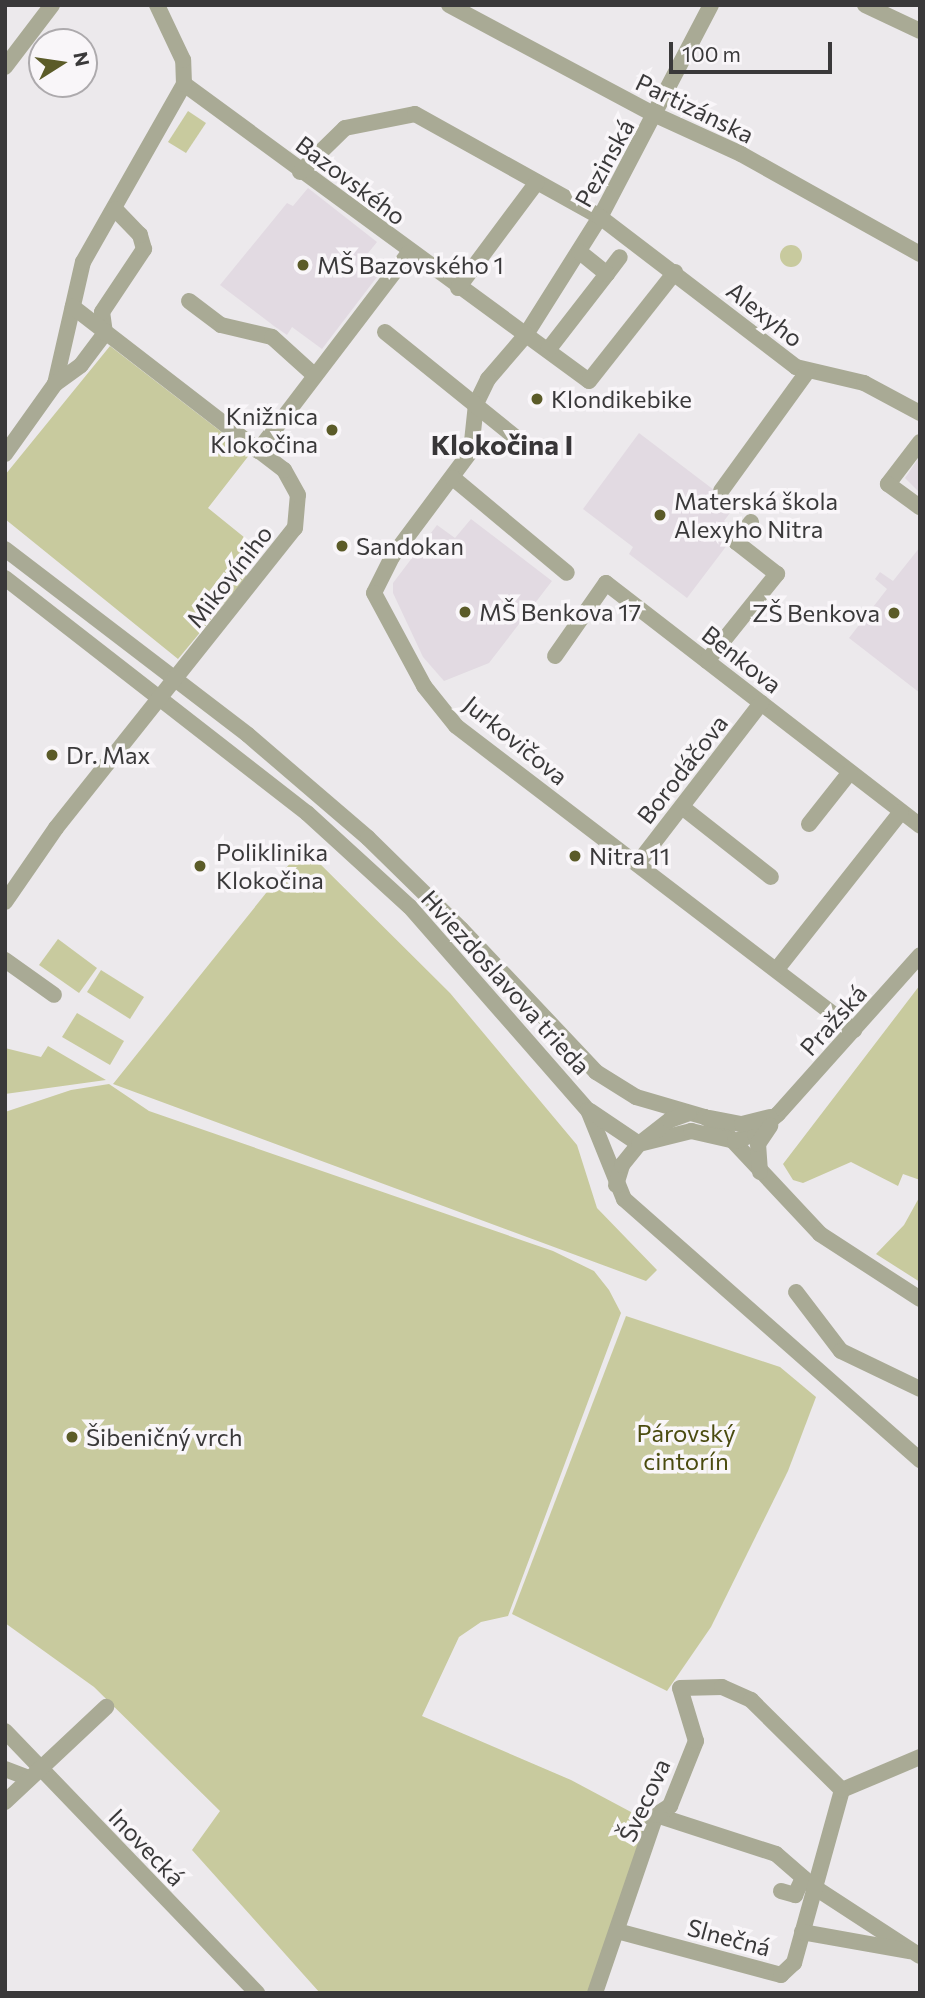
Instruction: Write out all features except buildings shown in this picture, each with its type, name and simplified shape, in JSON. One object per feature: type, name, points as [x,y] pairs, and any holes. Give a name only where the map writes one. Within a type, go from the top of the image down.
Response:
[{"type":"street","points":[[5,67],[52,5]]},
{"type":"street","points":[[55,384],[83,262],[184,84],[183,60],[158,5]]},
{"type":"street","name":"Partizánska","points":[[449,5],[656,116],[741,154],[920,254]]},
{"type":"street","name":"Pezinská","points":[[525,336],[600,217],[656,116],[711,5]]},
{"type":"street","points":[[865,5],[920,31]]},
{"type":"street","name":"Bazovského","points":[[184,84],[409,253],[589,381],[675,272]]},
{"type":"street","name":"Alexyho","points":[[300,172],[345,128],[415,114],[600,217],[807,372],[864,383],[920,413]]},
{"type":"street","points":[[458,288],[537,182]]},
{"type":"street","points":[[5,454],[55,384],[81,365],[105,333],[102,312],[144,248],[141,235],[115,209]]},
{"type":"street","points":[[579,251],[607,274]]},
{"type":"street","points":[[258,451],[313,374],[409,253]]},
{"type":"street","points":[[548,350],[620,257]]},
{"type":"street","points":[[189,301],[222,325],[272,337],[313,374]]},
{"type":"street","name":"Mikovíniho","points":[[5,902],[56,828],[295,528],[298,495],[284,470],[74,307]]},
{"type":"street","points":[[384,332],[519,440]]},
{"type":"street","name":"Jurkovičova","points":[[525,336],[488,379],[476,404],[471,451],[392,557],[374,593],[424,686],[456,726],[854,1031]]},
{"type":"street","points":[[721,491],[807,372]]},
{"type":"street","points":[[920,442],[888,484],[920,507]]},
{"type":"street","points":[[453,478],[567,573]]},
{"type":"street","points":[[707,661],[777,574],[736,542],[751,522]]},
{"type":"street","name":"Hviezdoslavova trieda","points":[[5,549],[175,680],[368,838],[461,929],[596,1072],[636,1097],[705,1117],[735,1140],[760,1172],[820,1234],[920,1299]]},
{"type":"street","name":"Hviezdoslavova trieda","points":[[5,578],[307,813],[410,907],[588,1110],[616,1185],[648,1224],[920,1460]]},
{"type":"street","name":"Benkova","points":[[555,656],[606,583],[920,826]]},
{"type":"street","name":"Borodáčova","points":[[638,863],[761,704]]},
{"type":"street","points":[[809,824],[850,772]]},
{"type":"street","points":[[682,807],[771,877]]},
{"type":"street","points":[[777,970],[901,811]]},
{"type":"street","name":"Pražská","points":[[778,1114],[920,955]]},
{"type":"street","points":[[5,960],[54,995]]},
{"type":"street","points":[[588,1110],[639,1144],[691,1131],[735,1140],[755,1134],[778,1114]]},
{"type":"street","points":[[616,1185],[622,1165],[639,1144],[670,1120],[689,1113]]},
{"type":"street","points":[[705,1117],[742,1124],[778,1114]]},
{"type":"street","points":[[760,1172],[758,1144],[778,1114]]},
{"type":"street","points":[[796,1292],[841,1351],[920,1389]]},
{"type":"street","name":"Švecova","points":[[595,1993],[656,1815],[670,1806],[696,1741],[680,1688],[722,1687],[751,1700],[842,1790]]},
{"type":"street","points":[[5,1802],[106,1707]]},
{"type":"street","name":"Inovecká","points":[[5,1731],[34,1774],[257,1993]]},
{"type":"street","points":[[842,1790],[920,1757]]},
{"type":"street","points":[[5,1769],[34,1774]]},
{"type":"street","name":"Slnečná","points":[[617,1931],[781,1975],[794,1963],[802,1932],[809,1883],[842,1790]]},
{"type":"street","name":"Slnečná","points":[[656,1815],[776,1854],[809,1883],[897,1939],[914,1954]]},
{"type":"street","points":[[781,1891],[795,1895],[809,1883]]},
{"type":"street","name":"Slnečná","points":[[802,1932],[914,1954]]},
{"type":"shaded area","name":"MŠ Bazovského 1","points":[[308,188],[377,242],[364,258],[380,273],[322,349],[292,327],[287,335],[220,285],[287,203],[293,206]]},
{"type":"shaded area","name":"Materská škola Alexyho Nitra","points":[[639,433],[735,506],[724,521],[737,532],[687,598],[629,554],[633,547],[583,509]]},
{"type":"shaded area","points":[[920,456],[920,493],[905,478]]},
{"type":"shaded area","name":"MŠ Benkova 17","points":[[471,519],[552,581],[489,663],[444,681],[423,657],[393,593],[393,583],[437,525],[455,538]]},
{"type":"shaded area","name":"ZŠ Benkova","points":[[920,547],[920,693],[849,638],[887,589],[875,579],[880,572],[893,581]]},
{"type":"green space","points":[[188,111],[206,123],[186,153],[168,142]]},
{"type":"green space","points":[[791,245],[799,248],[802,256],[799,264],[791,267],[783,264],[780,256],[783,248]]},
{"type":"green space","points":[[110,346],[250,454],[208,508],[255,546],[241,571],[247,576],[178,659],[5,519],[5,475]]},
{"type":"green space","points":[[303,847],[450,993],[577,1145],[597,1208],[657,1270],[646,1281],[113,1084]]},
{"type":"green space","points":[[58,939],[97,968],[79,993],[39,965]]},
{"type":"green space","points":[[101,970],[144,997],[130,1019],[87,992]]},
{"type":"green space","points":[[920,985],[920,1180],[903,1174],[898,1186],[851,1162],[803,1183],[793,1180],[783,1164]]},
{"type":"green space","points":[[77,1013],[124,1041],[110,1065],[62,1037]]},
{"type":"green space","points":[[48,1046],[106,1080],[5,1094],[5,1048],[41,1057]]},
{"type":"green space","points":[[109,1084],[149,1111],[553,1251],[594,1271],[609,1290],[621,1313],[508,1616],[481,1622],[459,1637],[422,1716],[571,1780],[646,1820],[600,1993],[320,1993],[192,1850],[220,1811],[94,1687],[5,1623],[5,1112],[71,1090]]},
{"type":"green space","points":[[920,1196],[920,1282],[876,1254],[904,1225]]},
{"type":"green space","name":"Párovský cintorín","points":[[626,1316],[780,1367],[816,1397],[788,1471],[711,1627],[667,1691],[512,1614]]},
{"type":"place","name":"MŠ Bazovského 1","points":[[303,265]]},
{"type":"place","name":"Klondikebike","points":[[537,399]]},
{"type":"place","name":"Knižnica Klokočina","points":[[332,430]]},
{"type":"place","name":"Materská škola Alexyho Nitra","points":[[660,515]]},
{"type":"place","name":"Sandokan","points":[[342,546]]},
{"type":"place","name":"MŠ Benkova 17","points":[[465,612]]},
{"type":"place","name":"ZŠ Benkova","points":[[894,613]]},
{"type":"place","name":"Dr. Max","points":[[52,755]]},
{"type":"place","name":"Nitra 11","points":[[575,856]]},
{"type":"place","name":"Poliklinika Klokočina","points":[[200,866]]},
{"type":"place","name":"Šibeničný vrch","points":[[72,1437]]},
{"type":"district","name":"Klokočina I","points":[[502,444]]}]
